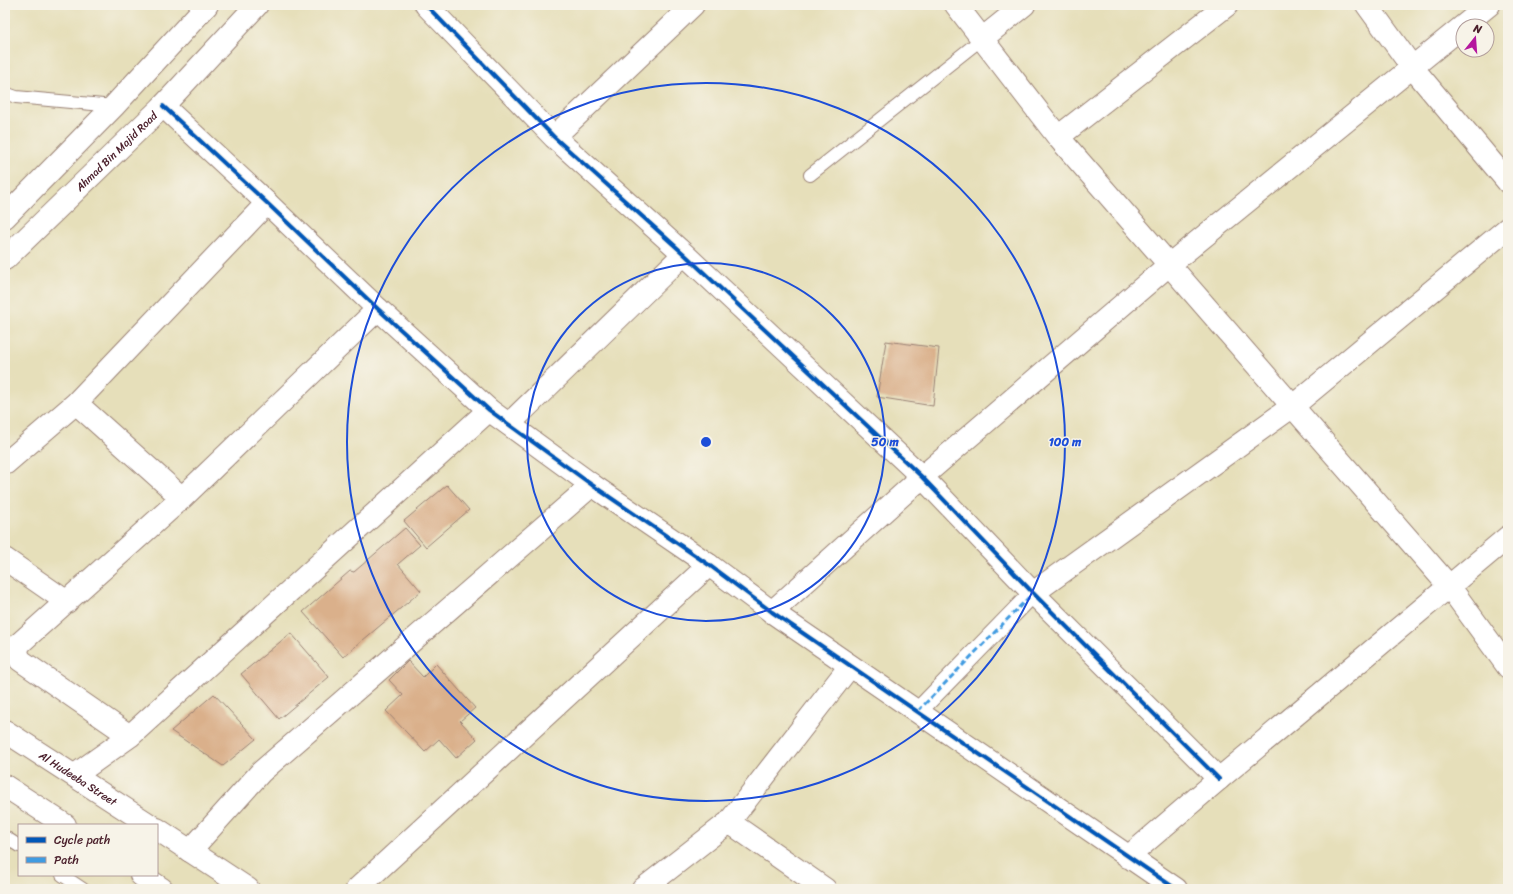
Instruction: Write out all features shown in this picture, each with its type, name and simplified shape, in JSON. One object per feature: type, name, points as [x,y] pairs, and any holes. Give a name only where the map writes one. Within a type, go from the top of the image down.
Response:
[{"type":"street","points":[[5,217],[114,106],[207,5]]},
{"type":"street","name":"Ahmad Bin Majid Road","points":[[5,258],[163,106],[257,5]]},
{"type":"street","points":[[426,5],[554,137],[684,254],[922,477],[1032,593],[1218,779]]},
{"type":"street","points":[[554,137],[694,5]]},
{"type":"street","points":[[956,5],[1058,137],[1449,586],[1508,667]]},
{"type":"street","points":[[983,38],[1024,5]]},
{"type":"street","points":[[1058,137],[1227,5]]},
{"type":"street","points":[[1368,5],[1412,67],[1508,182]]},
{"type":"street","points":[[772,612],[922,477],[1170,264],[1489,5]]},
{"type":"street","points":[[163,106],[378,309],[489,410],[592,485],[709,566],[772,612],[1176,889]]},
{"type":"street","points":[[5,464],[76,404],[267,203]]},
{"type":"street","points":[[918,711],[1032,593],[1293,406],[1508,228]]},
{"type":"street","points":[[509,424],[684,254]]},
{"type":"street","points":[[130,736],[20,660],[17,652],[19,644],[182,498],[378,309]]},
{"type":"street","points":[[76,404],[182,498]]},
{"type":"street","points":[[75,775],[130,736],[489,410]]},
{"type":"street","points":[[190,851],[261,772],[592,485]]},
{"type":"street","points":[[1128,857],[1218,779],[1508,537]]},
{"type":"street","points":[[5,559],[67,602]]},
{"type":"street","points":[[358,889],[709,566]]},
{"type":"street","points":[[643,889],[729,822],[850,666]]},
{"type":"street","name":"Al Hudeeba Street","points":[[5,731],[148,824]]},
{"type":"street","points":[[5,786],[63,824]]},
{"type":"street","points":[[729,822],[825,889]]},
{"type":"street","points":[[158,830],[248,889]]},
{"type":"street","points":[[142,876],[161,889]]},
{"type":"lane","points":[[810,175],[983,38]]},
{"type":"lane","points":[[5,102],[11,95],[114,106]]},
{"type":"lane","points":[[5,837],[18,845]]},
{"type":"lane","points":[[64,876],[83,889]]},
{"type":"building","points":[[886,341],[939,348],[933,406],[877,397]]},
{"type":"building","points":[[447,485],[469,510],[426,547],[404,521]]},
{"type":"building","points":[[405,528],[420,545],[398,564],[421,591],[343,657],[303,612],[350,571],[354,572]]},
{"type":"building","points":[[291,633],[329,677],[279,719],[241,674]]},
{"type":"building","points":[[408,661],[423,677],[436,664],[475,708],[460,721],[477,739],[456,758],[439,739],[425,752],[386,711],[403,695],[389,680]]},
{"type":"building","points":[[214,694],[256,739],[223,766],[171,731]]},
{"type":"marked path","points":[[918,711],[1033,593]]},
{"type":"cycle path","points":[[426,5],[554,137],[684,254],[922,477],[1033,593],[1219,779]]},
{"type":"cycle path","points":[[163,106],[378,309],[489,410],[592,485],[709,565],[772,612],[1176,889]]}]
